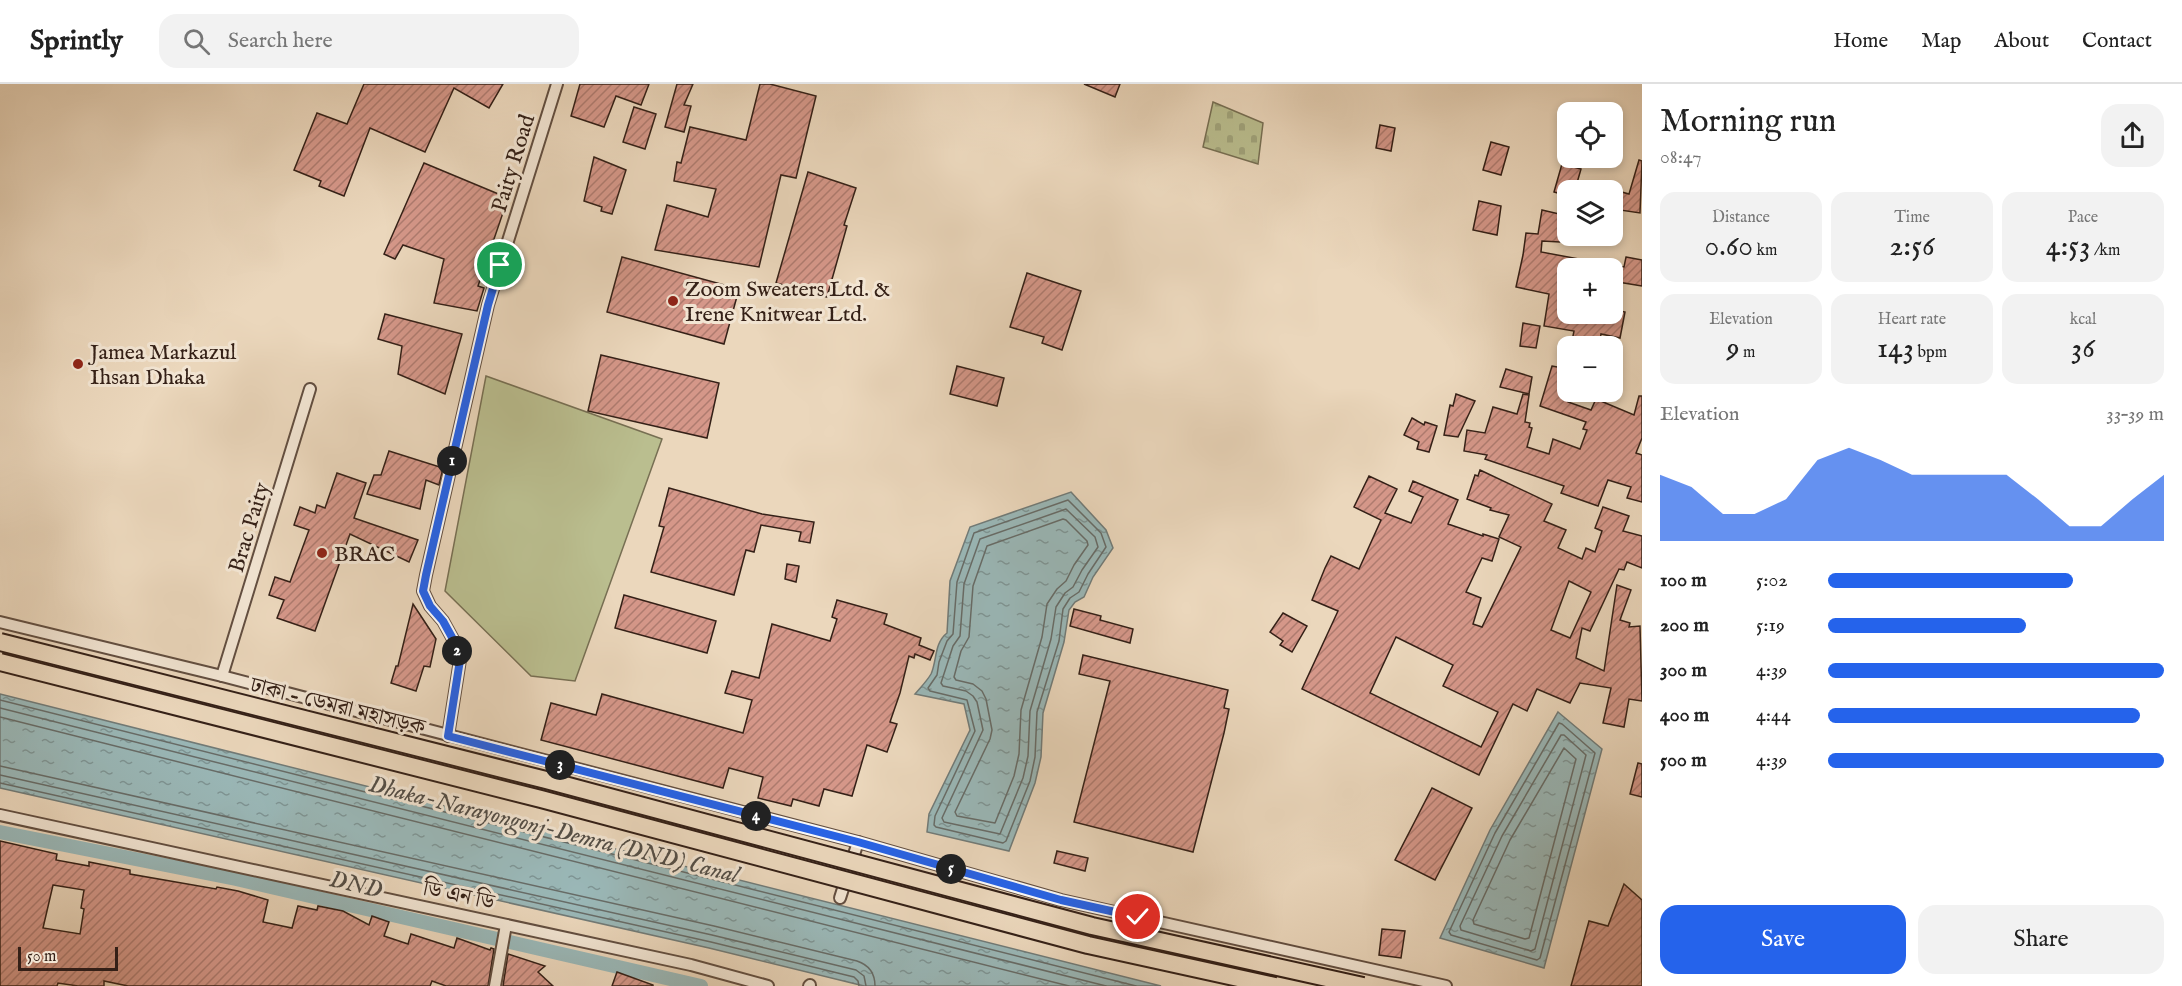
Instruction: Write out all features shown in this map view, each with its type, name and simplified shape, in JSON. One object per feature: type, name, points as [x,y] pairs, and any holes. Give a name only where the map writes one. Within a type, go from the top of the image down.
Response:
[{"type":"main road","name":"ঢাকা - ডেমরা মহাসড়ক","points":[[0,642],[546,780],[1092,926],[1363,986]]},
{"type":"main road","name":"ঢাকা - ডেমরা মহাসড়ক","points":[[0,662],[541,799],[1088,945],[1275,986]]},
{"type":"street","name":"Paity Road","points":[[448,736],[460,660],[454,641],[443,621],[430,606],[423,591],[488,305],[557,84]]},
{"type":"street","name":"Brac Paity","points":[[222,676],[310,389]]},
{"type":"street","points":[[0,622],[222,676],[858,842],[1061,900],[1446,986]]},
{"type":"street","name":"ডি এন ডি","points":[[0,814],[691,965],[768,986]]},
{"type":"street","points":[[840,898],[858,842]]},
{"type":"street","points":[[495,986],[506,925]]},
{"type":"green space","points":[[1213,102],[1263,123],[1258,164],[1203,147]]},
{"type":"green space","points":[[486,376],[662,439],[575,681],[531,676],[445,591]]},
{"type":"water","points":[[1071,492],[1106,530],[1113,548],[1093,577],[1084,597],[1075,602],[1069,610],[1064,642],[1043,713],[1041,757],[1035,783],[1009,851],[927,832],[929,814],[970,730],[964,704],[915,694],[931,674],[938,647],[947,633],[950,581],[970,527]]},
{"type":"water","points":[[0,694],[1161,986],[864,986],[709,948],[0,788]]},
{"type":"water","points":[[1558,712],[1602,749],[1544,968],[1440,938],[1490,830]]},
{"type":"building","points":[[364,84],[503,84],[489,108],[454,88],[425,152],[370,128],[344,196],[319,186],[321,181],[294,170],[317,113],[347,124]]},
{"type":"building","points":[[580,84],[649,84],[641,105],[616,96],[604,127],[571,116]]},
{"type":"building","points":[[677,84],[693,84],[684,105],[691,106],[684,132],[665,127]]},
{"type":"building","points":[[760,84],[770,84],[816,96],[796,178],[781,175],[759,267],[655,250],[667,205],[708,217],[716,189],[674,181],[677,162],[681,163],[690,127],[746,140]]},
{"type":"building","points":[[1084,84],[1120,84],[1115,97]]},
{"type":"building","points":[[634,107],[656,114],[645,149],[623,142]]},
{"type":"building","points":[[1380,125],[1395,128],[1391,151],[1376,148]]},
{"type":"building","points":[[1491,142],[1509,147],[1501,175],[1483,170]]},
{"type":"building","points":[[594,157],[626,170],[612,214],[601,211],[602,207],[584,201]]},
{"type":"building","points":[[1639,160],[1642,161],[1640,213],[1623,210],[1623,192],[1629,194]]},
{"type":"building","points":[[424,163],[508,198],[478,286],[484,288],[477,311],[434,303],[444,259],[403,245],[395,259],[384,254]]},
{"type":"building","points":[[1561,168],[1581,169],[1578,180],[1557,180]]},
{"type":"building","points":[[808,172],[856,188],[844,225],[847,226],[827,297],[776,283]]},
{"type":"building","points":[[1479,201],[1501,206],[1497,235],[1473,230]]},
{"type":"building","points":[[1542,210],[1557,213],[1557,242],[1542,241],[1541,252],[1574,258],[1557,258],[1557,324],[1623,324],[1620,336],[1601,334],[1601,336],[1573,336],[1574,331],[1544,326],[1549,294],[1516,287],[1526,233],[1538,234]]},
{"type":"building","name":"Zoom Sweaters Ltd. & Irene Knitwear Ltd.","points":[[622,257],[739,289],[724,344],[607,312]]},
{"type":"building","points":[[1626,257],[1642,260],[1642,286],[1623,283]]},
{"type":"building","points":[[1027,273],[1081,291],[1062,350],[1042,343],[1044,337],[1010,327]]},
{"type":"building","points":[[385,314],[462,334],[445,394],[398,374],[402,346],[378,339]]},
{"type":"building","points":[[1523,323],[1540,326],[1536,348],[1520,346]]},
{"type":"building","name":"Zoom Sweaters Ltd. & Irene Knitwear Ltd.","points":[[601,355],[719,383],[707,438],[588,411]]},
{"type":"building","points":[[957,366],[1004,378],[997,406],[950,394]]},
{"type":"building","points":[[1552,366],[1557,367],[1557,402],[1568,402],[1591,410],[1595,402],[1603,402],[1634,415],[1639,396],[1642,396],[1642,438],[1636,453],[1642,455],[1642,502],[1627,498],[1631,487],[1608,480],[1598,506],[1561,493],[1564,486],[1485,459],[1487,455],[1464,451],[1467,430],[1485,433],[1493,407],[1517,414],[1523,394],[1529,395],[1525,422],[1530,423],[1529,427],[1532,428],[1527,447],[1549,454],[1553,439],[1580,449],[1587,430],[1583,429],[1586,422],[1540,406]]},
{"type":"building","points":[[1506,369],[1532,377],[1529,394],[1500,387]]},
{"type":"building","points":[[1456,394],[1475,401],[1458,437],[1444,435],[1450,405],[1453,406]]},
{"type":"building","points":[[1412,418],[1424,425],[1425,422],[1437,426],[1429,452],[1417,449],[1419,442],[1404,435]]},
{"type":"building","points":[[389,451],[443,468],[439,485],[426,480],[420,509],[367,494],[374,475],[381,475]]},
{"type":"building","points":[[1480,470],[1552,504],[1544,521],[1566,530],[1558,548],[1582,559],[1586,548],[1595,552],[1602,531],[1595,528],[1603,507],[1629,516],[1623,531],[1642,536],[1642,568],[1627,562],[1624,570],[1619,569],[1590,631],[1582,628],[1576,658],[1604,671],[1617,585],[1631,590],[1620,620],[1630,623],[1629,627],[1640,626],[1642,701],[1629,699],[1624,727],[1603,723],[1611,688],[1580,683],[1570,703],[1537,689],[1527,711],[1513,704],[1479,775],[1302,689],[1338,611],[1312,600],[1325,568],[1331,556],[1359,569],[1381,520],[1354,507],[1369,476],[1397,489],[1385,513],[1411,523],[1423,497],[1409,491],[1413,481],[1458,500],[1448,524],[1499,539],[1492,561],[1482,558],[1466,592],[1481,598],[1473,624],[1482,627],[1521,547],[1499,537],[1509,515],[1490,510],[1491,508],[1467,499],[1475,475],[1478,476]],"holes":[[[1569,581],[1591,592],[1570,638],[1551,630]],[[1396,637],[1453,665],[1443,686],[1498,712],[1481,747],[1370,693]]]},
{"type":"building","name":"BRAC","points":[[337,473],[366,483],[354,518],[418,540],[409,562],[350,534],[315,631],[277,618],[284,600],[269,595],[275,577],[290,582],[309,530],[294,525],[300,507],[315,513],[317,505],[325,508]]},
{"type":"building","points":[[669,488],[762,514],[814,522],[810,543],[799,541],[801,532],[761,525],[754,552],[746,550],[734,595],[651,572],[664,527],[659,526]]},
{"type":"building","points":[[787,564],[799,566],[796,582],[785,579]]},
{"type":"building","points":[[624,595],[716,621],[707,653],[615,628]]},
{"type":"building","points":[[837,600],[887,614],[884,624],[921,638],[919,645],[934,651],[930,660],[915,654],[914,658],[909,656],[890,722],[897,724],[887,752],[867,745],[852,796],[824,789],[819,806],[793,799],[791,806],[758,798],[763,777],[729,768],[723,788],[541,740],[551,703],[596,715],[602,694],[743,733],[752,700],[725,693],[732,671],[759,678],[772,624],[830,641],[837,619],[832,617]]},
{"type":"building","points":[[413,604],[436,639],[430,667],[424,666],[416,691],[391,683],[396,666],[398,666]]},
{"type":"building","points":[[1074,609],[1101,616],[1100,620],[1133,629],[1130,643],[1070,626]]},
{"type":"building","points":[[1283,613],[1307,626],[1292,652],[1280,645],[1283,641],[1270,632]]},
{"type":"building","points":[[1083,655],[1228,690],[1224,708],[1229,709],[1224,733],[1193,852],[1074,822],[1110,681],[1079,674]]},
{"type":"building","points":[[1638,763],[1642,764],[1642,797],[1630,794]]},
{"type":"building","points":[[1432,788],[1472,808],[1435,880],[1395,860]]},
{"type":"building","points":[[0,841],[57,854],[56,860],[89,866],[89,862],[130,870],[130,874],[216,889],[217,887],[268,900],[263,922],[292,928],[298,906],[317,910],[318,906],[343,911],[369,925],[372,916],[389,922],[384,936],[408,944],[411,934],[454,948],[457,938],[490,950],[494,949],[488,986],[446,986],[432,981],[430,986],[128,986],[104,981],[104,986],[58,983],[57,986],[0,986]],"holes":[[[53,885],[84,890],[80,934],[43,928]]]},
{"type":"building","points":[[1057,851],[1088,858],[1085,871],[1054,863]]},
{"type":"building","points":[[1624,884],[1642,900],[1642,986],[1571,986],[1589,921],[1608,926]]},
{"type":"building","points":[[1382,929],[1405,931],[1401,958],[1379,955]]},
{"type":"building","points":[[508,954],[545,966],[538,972],[553,986],[503,986]]},
{"type":"building","points":[[617,972],[653,985],[653,986],[612,986]]},
{"type":"waterway","name":"DND","points":[[0,832],[236,879],[701,986]]},
{"type":"place","name":"Zoom Sweaters Ltd. & Irene Knitwear Ltd.","points":[[673,301]]},
{"type":"place","name":"Jamea Markazul Ihsan Dhaka","points":[[78,364]]},
{"type":"place","name":"BRAC","points":[[322,553]]},
{"type":"route","points":[[500,265],[488,305],[423,591],[430,606],[443,621],[454,641],[460,660],[448,736],[858,842],[1061,900],[1138,917]]},
{"type":"water label","name":"Dhaka-Narayongonj-Demra (DND) Canal","points":[[554,829]]}]
